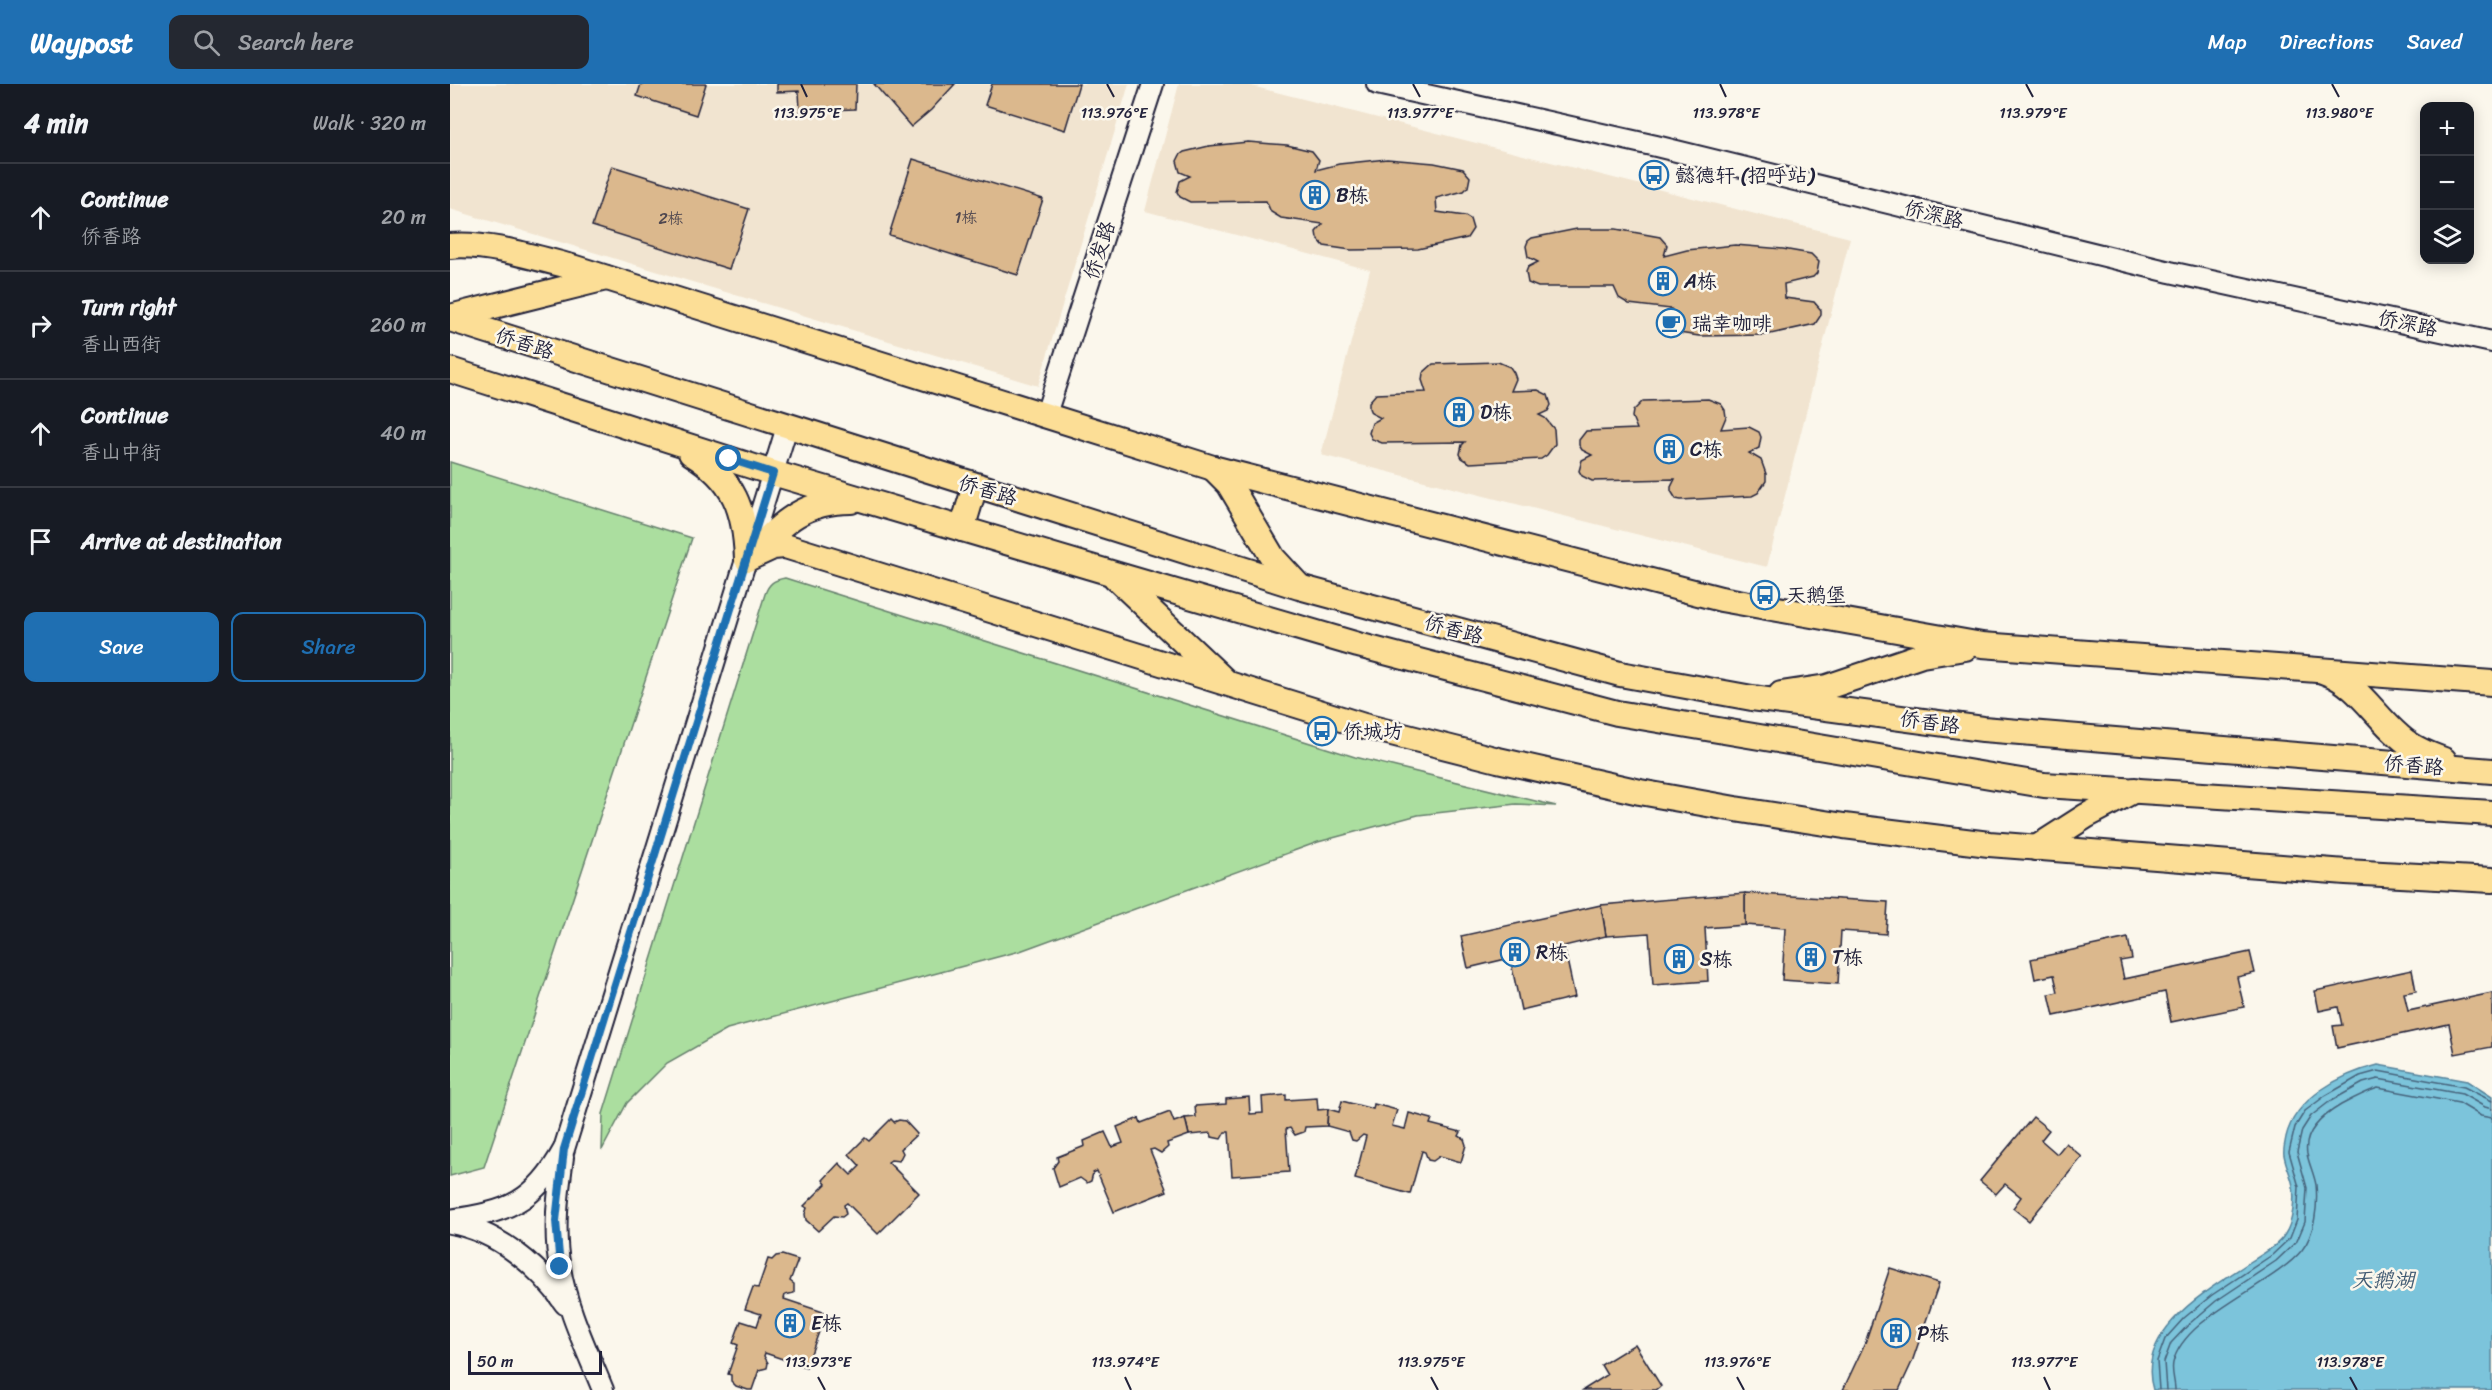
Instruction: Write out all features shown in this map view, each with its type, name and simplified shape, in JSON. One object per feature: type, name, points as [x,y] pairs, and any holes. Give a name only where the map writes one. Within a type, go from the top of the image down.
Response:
[{"type":"main road","points":[[454,245],[524,254],[606,278],[1213,468],[1721,599],[1982,645],[2315,668],[2492,683]]},
{"type":"main road","points":[[450,318],[606,278]]},
{"type":"main road","name":"侨香路","points":[[450,318],[787,427],[1299,587],[1620,674],[1752,698],[1983,729],[2481,770]]},
{"type":"main road","name":"侨香路","points":[[450,370],[773,473],[1111,573],[1358,645],[1617,713],[2043,785],[2492,813]]},
{"type":"main road","points":[[672,441],[696,456],[719,475],[737,499],[746,531],[747,559]]},
{"type":"main road","points":[[1213,468],[1229,484],[1273,558],[1299,587]]},
{"type":"main road","points":[[962,529],[975,486]]},
{"type":"main road","points":[[747,559],[783,523],[803,510],[835,501],[868,501]]},
{"type":"main road","points":[[747,559],[772,547],[785,546],[1364,726],[1498,760],[1640,792],[1844,826],[2036,848],[2346,872],[2492,880]]},
{"type":"main road","points":[[1111,573],[1230,686]]},
{"type":"main road","points":[[1752,698],[1827,687],[1922,655],[1982,645]]},
{"type":"main road","points":[[2315,668],[2341,679],[2351,687],[2406,742],[2431,755],[2481,770]]},
{"type":"main road","points":[[2036,848],[2086,816],[2136,789]]},
{"type":"street","name":"侨发路","points":[[1045,417],[1153,84]]},
{"type":"street","name":"侨深路","points":[[1377,84],[1656,146],[2170,272],[2492,342]]},
{"type":"street","points":[[603,1390],[565,1291],[557,1247],[556,1221],[564,1149],[787,427]]},
{"type":"street","points":[[450,1221],[492,1212],[519,1202],[538,1188],[564,1149]]},
{"type":"street","points":[[450,1221],[512,1250],[554,1288],[574,1318]]},
{"type":"shaded area","points":[[450,84],[1129,84],[1038,386],[450,209]]},
{"type":"shaded area","points":[[1179,84],[1244,84],[1850,238],[1767,567],[1321,455],[1370,270],[1145,211]]},
{"type":"green space","points":[[450,462],[692,538],[484,1167],[450,1176]]},
{"type":"green space","points":[[785,578],[1355,757],[1556,806],[1516,804],[1418,815],[1318,842],[1020,951],[727,1029],[667,1063],[627,1103],[602,1150],[603,1114],[765,594],[772,583]]},
{"type":"water","name":"天鹅湖","points":[[2378,1065],[2467,1081],[2492,1097],[2492,1390],[2153,1390],[2150,1368],[2155,1349],[2165,1331],[2179,1314],[2215,1285],[2274,1246],[2288,1229],[2293,1211],[2294,1192],[2284,1149],[2291,1123],[2299,1111],[2309,1099],[2335,1081]]},
{"type":"building","points":[[641,84],[706,84],[696,115],[637,96]]},
{"type":"building","points":[[777,84],[856,84],[855,109],[800,111],[799,91],[777,92]]},
{"type":"building","points":[[874,84],[955,84],[931,110],[911,127]]},
{"type":"building","points":[[992,84],[1079,84],[1065,130],[985,105]]},
{"type":"building","name":"B栋","points":[[1248,142],[1287,145],[1312,151],[1319,160],[1316,170],[1339,164],[1387,159],[1434,163],[1463,169],[1470,177],[1468,187],[1464,191],[1436,198],[1437,212],[1465,216],[1470,219],[1473,229],[1467,238],[1418,249],[1351,250],[1324,246],[1317,238],[1316,232],[1323,224],[1281,218],[1271,212],[1266,201],[1190,202],[1180,197],[1177,192],[1180,181],[1190,176],[1180,172],[1177,161],[1180,155],[1209,146]]},
{"type":"building","points":[[913,159],[1043,199],[1018,275],[889,235]]},
{"type":"building","points":[[612,166],[749,209],[729,269],[592,226]]},
{"type":"building","name":"A栋","points":[[1577,229],[1616,229],[1660,237],[1667,245],[1664,256],[1687,250],[1735,245],[1811,254],[1819,262],[1817,273],[1813,277],[1784,284],[1785,298],[1814,302],[1821,310],[1821,315],[1815,324],[1766,335],[1699,336],[1672,332],[1665,324],[1667,313],[1671,309],[1629,304],[1619,298],[1614,287],[1538,287],[1528,283],[1526,272],[1528,267],[1538,262],[1528,257],[1526,246],[1528,241],[1532,238]]},
{"type":"building","name":"D栋","points":[[1498,362],[1510,367],[1514,373],[1516,379],[1511,391],[1538,390],[1548,395],[1551,405],[1548,411],[1539,415],[1545,418],[1554,429],[1555,444],[1541,459],[1470,463],[1460,454],[1465,442],[1382,443],[1372,439],[1369,433],[1372,423],[1381,418],[1371,413],[1369,408],[1369,402],[1376,394],[1426,392],[1422,380],[1423,373],[1433,364]]},
{"type":"building","name":"C栋","points":[[1708,399],[1721,404],[1725,410],[1726,417],[1721,429],[1749,427],[1759,432],[1761,437],[1759,448],[1749,453],[1761,460],[1766,474],[1766,481],[1758,493],[1752,496],[1681,500],[1676,499],[1671,491],[1675,479],[1592,481],[1582,476],[1579,471],[1582,460],[1592,455],[1582,450],[1579,445],[1579,440],[1586,431],[1637,429],[1632,417],[1633,411],[1643,401]]},
{"type":"building","name":"T栋","points":[[1745,893],[1888,902],[1886,934],[1841,931],[1838,984],[1782,980],[1785,928],[1745,925]]},
{"type":"building","name":"S栋","points":[[1745,893],[1745,925],[1705,928],[1708,981],[1653,985],[1649,933],[1606,936],[1601,905]]},
{"type":"building","name":"R栋","points":[[1601,905],[1606,936],[1564,946],[1575,997],[1521,1010],[1510,958],[1468,968],[1461,936]]},
{"type":"building","points":[[2128,938],[2132,959],[2120,961],[2124,979],[2250,952],[2255,973],[2237,977],[2244,1007],[2171,1022],[2165,992],[2054,1016],[2049,994],[2058,992],[2054,975],[2035,979],[2031,959]]},
{"type":"building","points":[[2412,970],[2416,991],[2404,993],[2408,1011],[2492,993],[2492,1047],[2455,1054],[2449,1024],[2337,1048],[2333,1026],[2342,1025],[2338,1007],[2319,1011],[2315,991]]},
{"type":"building","points":[[1286,1095],[1286,1100],[1317,1098],[1318,1110],[1328,1109],[1327,1126],[1305,1127],[1304,1132],[1295,1135],[1290,1128],[1286,1129],[1289,1172],[1232,1176],[1229,1132],[1225,1132],[1221,1139],[1212,1137],[1211,1133],[1189,1135],[1185,1118],[1196,1117],[1195,1106],[1226,1104],[1226,1099],[1249,1097],[1250,1114],[1263,1113],[1262,1097]]},
{"type":"building","points":[[1342,1101],[1373,1109],[1374,1104],[1397,1110],[1392,1126],[1405,1129],[1409,1113],[1432,1119],[1430,1124],[1461,1132],[1459,1136],[1464,1139],[1466,1145],[1461,1162],[1440,1156],[1433,1161],[1428,1160],[1425,1152],[1422,1151],[1410,1194],[1355,1179],[1366,1136],[1363,1135],[1356,1141],[1352,1140],[1349,1132],[1327,1126],[1328,1109],[1339,1112]]},
{"type":"building","points":[[1170,1112],[1174,1122],[1185,1118],[1189,1135],[1167,1143],[1168,1147],[1161,1153],[1154,1149],[1150,1150],[1167,1191],[1114,1212],[1097,1171],[1087,1183],[1080,1178],[1059,1187],[1053,1168],[1058,1161],[1057,1157],[1085,1146],[1084,1141],[1105,1132],[1112,1147],[1123,1143],[1117,1127],[1139,1118],[1141,1123]]},
{"type":"building","points":[[2033,1117],[2049,1130],[2041,1140],[2057,1154],[2066,1143],[2082,1157],[2029,1221],[2013,1208],[2021,1197],[2005,1184],[1996,1194],[1980,1181]]},
{"type":"building","points":[[891,1119],[894,1122],[905,1121],[917,1134],[901,1149],[903,1153],[899,1161],[888,1162],[919,1193],[878,1234],[847,1203],[844,1205],[846,1214],[842,1217],[834,1216],[818,1231],[806,1220],[807,1208],[804,1206],[826,1184],[823,1180],[839,1163],[851,1175],[860,1166],[849,1154],[865,1138],[869,1141]]},
{"type":"building","name":"E栋","points":[[782,1255],[798,1260],[790,1281],[794,1284],[794,1293],[785,1295],[784,1299],[826,1313],[806,1367],[765,1353],[767,1368],[759,1370],[752,1390],[748,1390],[736,1386],[731,1381],[731,1375],[728,1374],[738,1345],[733,1343],[741,1321],[757,1326],[761,1314],[745,1309],[753,1287],[758,1288],[768,1259],[772,1260]]},
{"type":"building","name":"P栋","points":[[1890,1268],[1939,1283],[1912,1362],[1899,1390],[1843,1390],[1865,1343]]},
{"type":"building","points":[[1635,1344],[1661,1386],[1656,1390],[1583,1390],[1607,1375],[1601,1365]]},
{"type":"place","name":"懿德轩 (招呼站)","points":[[1654,175]]},
{"type":"place","name":"B栋","points":[[1315,195]]},
{"type":"place","name":"A栋","points":[[1663,281]]},
{"type":"place","name":"瑞幸咖啡","points":[[1671,323]]},
{"type":"place","name":"D栋","points":[[1459,412]]},
{"type":"place","name":"C栋","points":[[1669,449]]},
{"type":"place","name":"天鹅堡","points":[[1765,595]]},
{"type":"place","name":"侨城坊","points":[[1322,731]]},
{"type":"place","name":"R栋","points":[[1515,952]]},
{"type":"place","name":"T栋","points":[[1811,957]]},
{"type":"place","name":"S栋","points":[[1679,959]]},
{"type":"place","name":"E栋","points":[[790,1323]]},
{"type":"place","name":"P栋","points":[[1896,1333]]},
{"type":"route","points":[[560,1267],[556,1221],[564,1149],[773,473],[729,459]]}]
